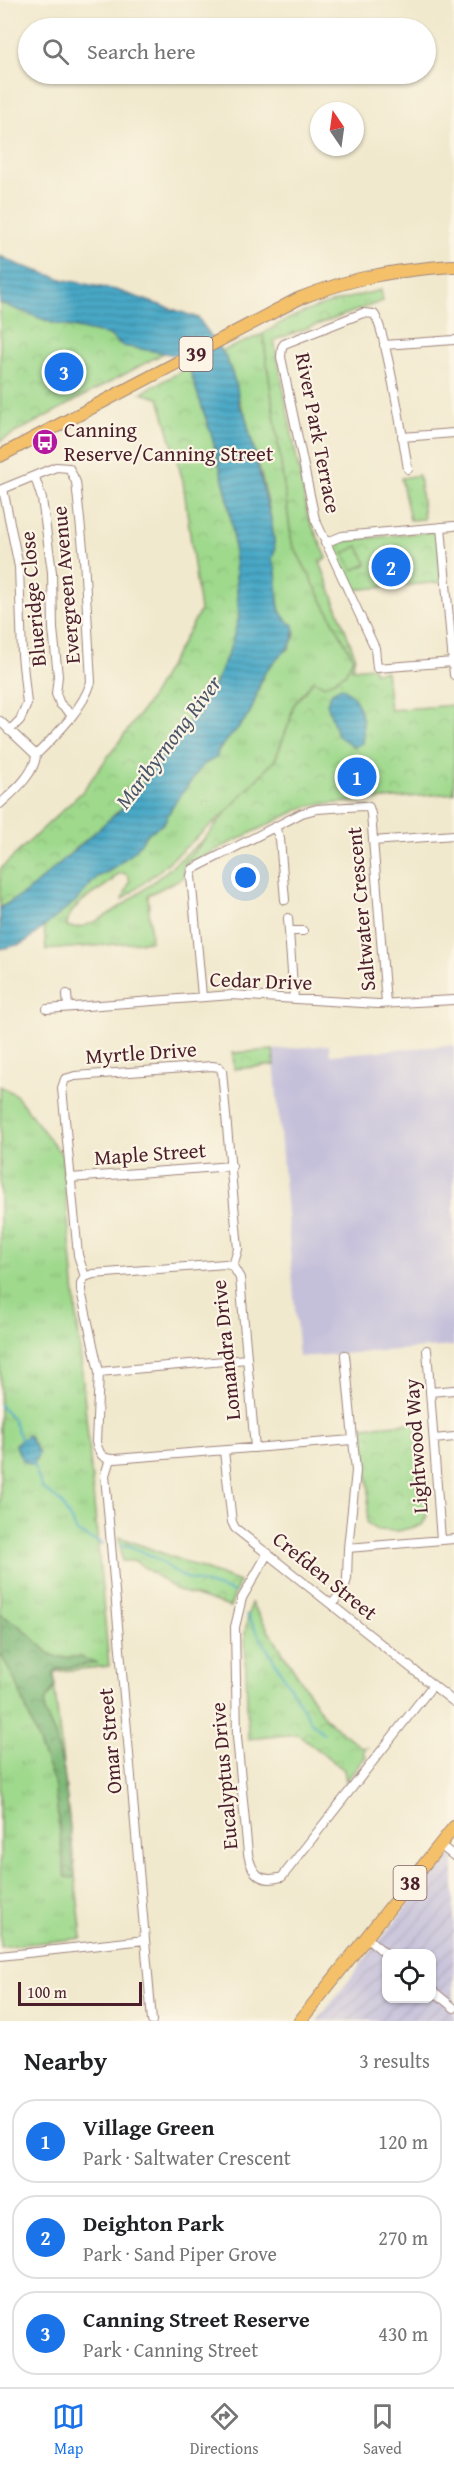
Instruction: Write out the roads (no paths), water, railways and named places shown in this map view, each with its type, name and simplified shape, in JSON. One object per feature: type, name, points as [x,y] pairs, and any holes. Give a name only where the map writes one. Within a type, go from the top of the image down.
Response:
[{"type":"main road","name":"39","points":[[0,456],[298,299],[340,283],[398,270],[454,266]]},
{"type":"main road","name":"38","points":[[300,2021],[454,1827]]},
{"type":"street","name":"River Park Terrace","points":[[408,469],[384,345],[378,319],[374,314],[366,312],[286,342],[282,347],[281,357],[311,506],[325,543],[375,648],[377,668],[453,662]]},
{"type":"street","points":[[384,345],[454,340]]},
{"type":"street","points":[[402,437],[454,433]]},
{"type":"street","points":[[0,461],[21,445]]},
{"type":"street","name":"Evergreen Avenue","points":[[0,804],[26,776],[36,761],[36,755],[54,737],[89,689],[91,673],[84,558],[74,474],[64,466],[56,467],[2,490]]},
{"type":"street","name":"Blueridge Close","points":[[35,477],[42,500],[52,572],[53,629],[58,676],[56,694],[60,704],[71,714]]},
{"type":"street","points":[[2,490],[19,567],[22,655],[27,704],[20,720],[9,731]]},
{"type":"street","points":[[325,543],[342,536],[454,526]]},
{"type":"street","points":[[441,527],[454,675]]},
{"type":"street","points":[[0,721],[36,755]]},
{"type":"street","name":"Saltwater Crescent","points":[[202,996],[191,876],[193,869],[302,813],[317,809],[363,806],[369,807],[373,841],[386,1003]]},
{"type":"street","points":[[275,828],[280,839],[285,900]]},
{"type":"street","points":[[373,841],[454,835]]},
{"type":"street","points":[[288,918],[294,999]]},
{"type":"street","points":[[289,932],[303,931]]},
{"type":"street","points":[[67,994],[68,1007]]},
{"type":"street","name":"Cedar Drive","points":[[47,1009],[232,995],[386,1003],[454,1000]]},
{"type":"street","name":"Myrtle Drive","points":[[85,1277],[78,1255],[62,1088],[64,1079],[75,1076],[219,1067],[224,1078],[238,1249],[233,1266]]},
{"type":"street","name":"Maple Street","points":[[70,1178],[232,1166]]},
{"type":"street","name":"Lomandra Drive","points":[[85,1277],[93,1274],[225,1264],[238,1270],[255,1448]]},
{"type":"street","points":[[85,1277],[81,1283],[81,1291],[99,1372],[96,1442],[101,1455],[110,1459],[352,1440]]},
{"type":"street","name":"Lightwood Way","points":[[427,1350],[441,1540]]},
{"type":"street","points":[[332,1604],[344,1589],[347,1579],[356,1471],[345,1355]]},
{"type":"street","points":[[99,1372],[247,1359]]},
{"type":"street","points":[[430,1392],[454,1390]]},
{"type":"street","points":[[434,1439],[454,1437]]},
{"type":"street","name":"Crefden Street","points":[[224,1451],[232,1522],[235,1528],[454,1702]]},
{"type":"street","name":"Omar Street","points":[[110,1459],[105,1475],[152,2021]]},
{"type":"street","points":[[348,1548],[454,1539]]},
{"type":"street","name":"Eucalyptus Drive","points":[[267,1553],[242,1598],[235,1627],[237,1737],[248,1854],[251,1867],[256,1875],[271,1880],[282,1877],[433,1685]]},
{"type":"street","points":[[440,1845],[454,1856]]},
{"type":"street","points":[[366,1937],[382,1950]]},
{"type":"street","points":[[0,1956],[146,1940]]},
{"type":"street","points":[[436,1993],[454,2008]]},
{"type":"water","points":[[0,256],[19,265],[65,280],[116,290],[198,318],[226,357],[237,387],[239,405],[245,414],[272,524],[275,550],[272,560],[276,569],[280,612],[288,622],[294,625],[294,634],[285,652],[264,674],[252,709],[246,719],[218,750],[217,757],[203,765],[172,807],[164,823],[147,834],[136,850],[111,870],[97,877],[77,900],[28,940],[0,949],[0,908],[27,892],[129,802],[213,688],[230,649],[239,617],[233,533],[227,495],[212,437],[188,365],[176,355],[123,346],[109,335],[53,323],[0,303]]},
{"type":"water","points":[[341,687],[353,697],[362,719],[362,743],[354,747],[337,735],[327,703],[332,692]]},
{"type":"water","points":[[28,1435],[39,1453],[33,1465],[22,1460],[15,1444]]},
{"type":"waterway","points":[[0,1405],[12,1418],[22,1441]]},
{"type":"waterway","points":[[33,1462],[42,1488],[61,1502],[77,1532],[103,1544]]},
{"type":"waterway","points":[[120,1545],[130,1546],[156,1558],[181,1576],[233,1592]]},
{"type":"waterway","points":[[247,1615],[311,1722],[324,1734]]},
{"type":"place","name":"Canning Street Reserve","points":[[64,372]]},
{"type":"place","name":"Canning Reserve/Canning Street","points":[[45,442]]},
{"type":"place","name":"Deighton Park","points":[[391,567]]},
{"type":"place","name":"Village Green","points":[[357,777]]},
{"type":"water label","name":"Maribyrnong River","points":[[168,742]]}]
